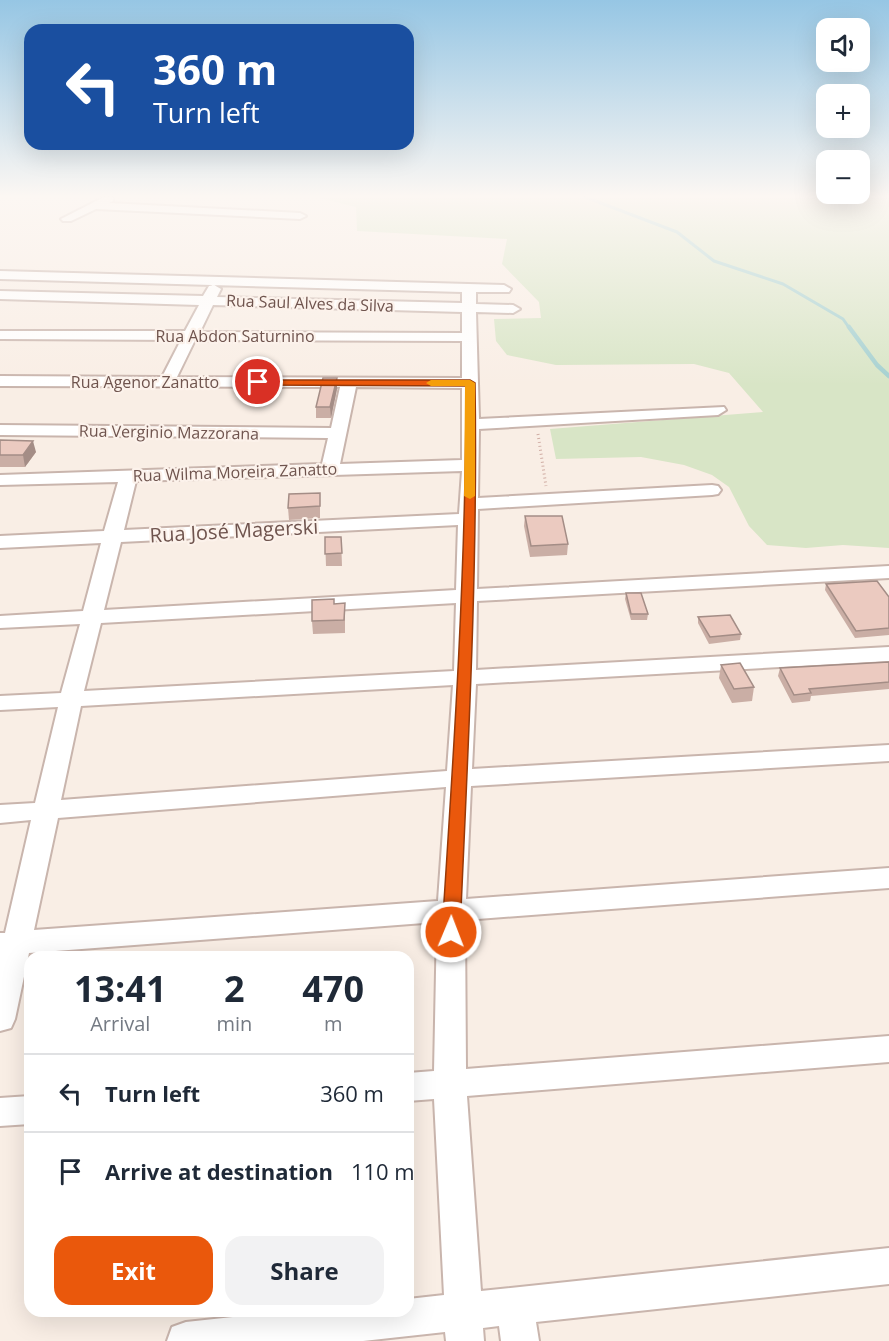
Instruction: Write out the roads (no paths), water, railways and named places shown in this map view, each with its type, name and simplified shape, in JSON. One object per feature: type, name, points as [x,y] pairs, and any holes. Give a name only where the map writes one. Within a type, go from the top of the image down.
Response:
[{"type":"street","points":[[0,275],[218,281],[470,298],[504,289]]},
{"type":"street","points":[[167,382],[218,281]]},
{"type":"street","name":"Rua Saul Alves da Silva","points":[[0,295],[208,301],[470,298],[513,309]]},
{"type":"street","points":[[464,1327],[450,1084],[451,911],[465,678],[471,465],[470,298]]},
{"type":"street","name":"Rua Abdon Saturnino","points":[[0,334],[470,337]]},
{"type":"street","name":"Rua Agenor Zanatto","points":[[0,381],[470,383]]},
{"type":"street","points":[[330,469],[349,383]]},
{"type":"street","points":[[471,424],[718,410]]},
{"type":"street","name":"Rua Verginio Mazzorana","points":[[0,430],[338,433]]},
{"type":"street","name":"Rua Wilma Moreira Zanatto","points":[[0,480],[471,465]]},
{"type":"street","points":[[0,1019],[9,943],[45,811],[128,476]]},
{"type":"street","name":"Rua José Magerski","points":[[0,542],[112,537],[468,511],[549,498],[712,490]]},
{"type":"street","points":[[0,622],[889,572]]},
{"type":"street","points":[[0,703],[889,654]]},
{"type":"street","points":[[0,814],[460,778],[889,753]]},
{"type":"street","points":[[9,943],[889,878]]},
{"type":"street","points":[[414,1087],[889,1049]]},
{"type":"street","points":[[0,1112],[24,1110]]},
{"type":"street","points":[[186,1341],[517,1324],[889,1266]]},
{"type":"waterway","points":[[712,260],[783,284],[843,319],[850,329]]},
{"type":"waterway","points":[[849,327],[877,365],[889,376]]}]
